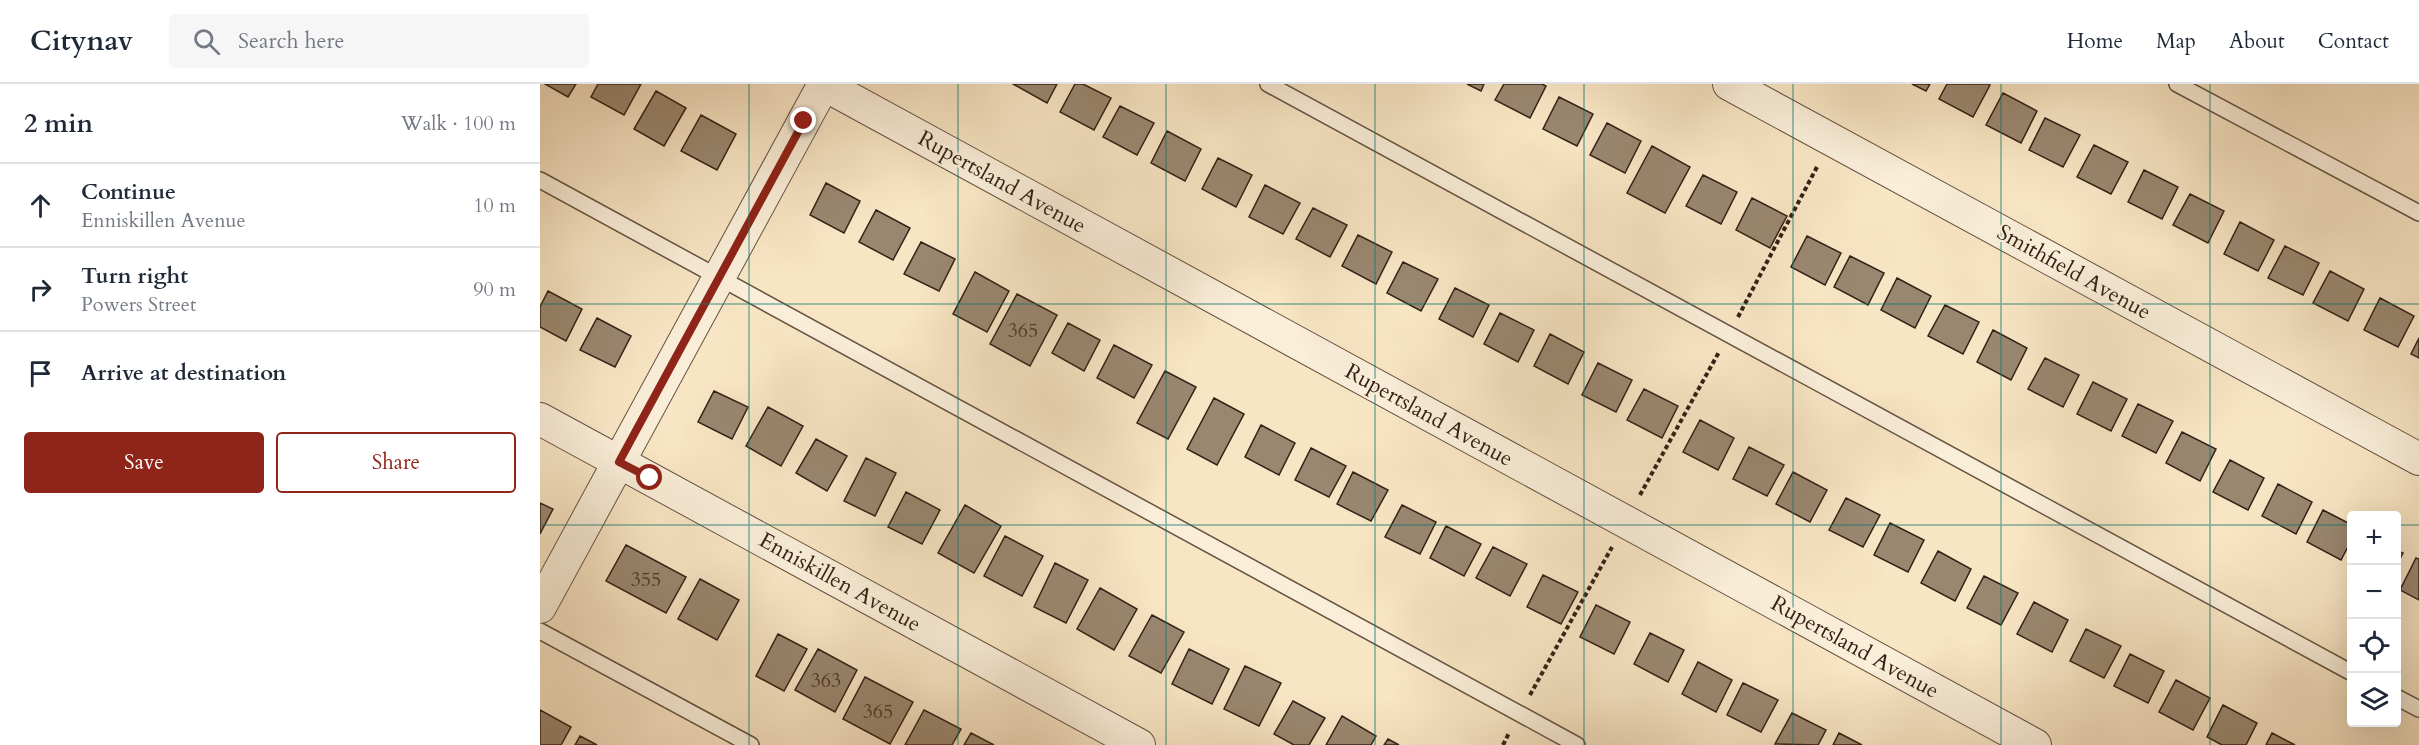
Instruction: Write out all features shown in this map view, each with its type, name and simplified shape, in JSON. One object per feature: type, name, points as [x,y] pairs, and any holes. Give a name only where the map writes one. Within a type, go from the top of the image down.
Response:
[{"type":"street","points":[[540,607],[823,84]]},
{"type":"street","name":"Rupertsland Avenue","points":[[823,84],[2034,745]]},
{"type":"street","name":"Smithfield Avenue","points":[[1729,84],[2419,459]]},
{"type":"street","name":"Enniskillen Avenue","points":[[540,419],[1140,745]]},
{"type":"lane","points":[[1268,84],[2347,670]]},
{"type":"lane","points":[[2177,84],[2419,213]]},
{"type":"lane","points":[[540,180],[1577,745]]},
{"type":"lane","points":[[540,631],[751,745]]},
{"type":"lane","points":[[2401,699],[2419,709]]},
{"type":"path","points":[[1503,745],[1729,334],[1831,139]]},
{"type":"building","points":[[545,84],[576,84],[568,97]]},
{"type":"building","points":[[598,84],[641,84],[624,115],[591,97]]},
{"type":"building","points":[[1013,84],[1057,84],[1047,103]]},
{"type":"building","points":[[1075,84],[1083,84],[1111,98],[1094,130],[1060,112]]},
{"type":"building","points":[[1467,84],[1484,84],[1481,91]]},
{"type":"building","points":[[1504,84],[1542,84],[1546,86],[1530,118],[1495,100]]},
{"type":"building","points":[[1912,84],[1930,84],[1926,91]]},
{"type":"building","points":[[1947,84],[1990,85],[1973,117],[1939,99]]},
{"type":"building","points":[[656,91],[686,108],[664,146],[634,129]]},
{"type":"building","points":[[2003,93],[2037,111],[2021,143],[1986,125]]},
{"type":"building","points":[[1559,97],[1593,114],[1577,146],[1543,129]]},
{"type":"building","points":[[1120,106],[1154,123],[1137,155],[1103,137]]},
{"type":"building","points":[[701,115],[736,134],[717,170],[681,151]]},
{"type":"building","points":[[2045,118],[2080,135],[2063,167],[2029,150]]},
{"type":"building","points":[[1607,123],[1641,141],[1625,173],[1590,155]]},
{"type":"building","points":[[1167,131],[1201,149],[1185,181],[1151,163]]},
{"type":"building","points":[[2094,145],[2128,162],[2111,194],[2077,177]]},
{"type":"building","points":[[1652,146],[1690,167],[1665,213],[1627,193]]},
{"type":"building","points":[[1218,158],[1252,175],[1236,207],[1202,189]]},
{"type":"building","points":[[2144,170],[2178,187],[2162,219],[2128,202]]},
{"type":"building","points":[[1703,175],[1737,192],[1721,224],[1686,206]]},
{"type":"building","points":[[826,183],[860,201],[844,233],[810,215]]},
{"type":"building","points":[[1265,185],[1300,203],[1283,234],[1249,217]]},
{"type":"building","points":[[2190,194],[2224,211],[2208,243],[2173,225]]},
{"type":"building","points":[[1752,198],[1787,216],[1770,248],[1736,230]]},
{"type":"building","points":[[1313,208],[1347,225],[1330,257],[1296,239]]},
{"type":"building","points":[[876,210],[910,228],[893,260],[859,242]]},
{"type":"building","points":[[2240,222],[2274,240],[2258,271],[2224,254]]},
{"type":"building","points":[[1358,235],[1392,252],[1376,284],[1342,266]]},
{"type":"building","points":[[1807,236],[1841,253],[1825,285],[1791,267]]},
{"type":"building","points":[[921,242],[955,259],[939,291],[904,274]]},
{"type":"building","points":[[2285,246],[2319,263],[2303,295],[2268,278]]},
{"type":"building","points":[[1850,256],[1884,273],[1868,305],[1834,287]]},
{"type":"building","points":[[1403,262],[1438,279],[1421,311],[1387,293]]},
{"type":"building","points":[[2330,271],[2364,289],[2348,321],[2313,303]]},
{"type":"building","points":[[975,272],[1009,291],[987,332],[953,314]]},
{"type":"building","points":[[1897,278],[1931,296],[1915,328],[1881,310]]},
{"type":"building","points":[[1455,288],[1489,305],[1473,337],[1439,319]]},
{"type":"building","points":[[548,291],[582,309],[566,341],[540,327],[540,307]]},
{"type":"building","points":[[1017,294],[1057,315],[1030,366],[990,344]]},
{"type":"building","points":[[2380,298],[2414,316],[2398,347],[2364,330]]},
{"type":"building","points":[[1945,305],[1979,322],[1963,354],[1928,336]]},
{"type":"building","points":[[1500,313],[1534,330],[1518,362],[1484,344]]},
{"type":"building","points":[[597,318],[631,336],[615,367],[580,350]]},
{"type":"building","points":[[1068,323],[1100,340],[1084,371],[1052,353]]},
{"type":"building","points":[[1993,330],[2027,348],[2011,380],[1977,362]]},
{"type":"building","points":[[1550,334],[1584,352],[1568,384],[1534,366]]},
{"type":"building","points":[[2419,338],[2419,358],[2411,354]]},
{"type":"building","points":[[1114,345],[1152,365],[1134,398],[1097,378]]},
{"type":"building","points":[[2045,358],[2079,375],[2063,407],[2028,389]]},
{"type":"building","points":[[1598,363],[1632,380],[1616,412],[1582,395]]},
{"type":"building","points":[[1165,371],[1196,387],[1168,439],[1137,423]]},
{"type":"building","points":[[2093,382],[2127,399],[2111,431],[2077,414]]},
{"type":"building","points":[[1644,389],[1678,406],[1662,438],[1627,420]]},
{"type":"building","points":[[714,391],[748,407],[732,439],[698,422]]},
{"type":"building","points":[[1214,398],[1244,414],[1217,465],[1187,449]]},
{"type":"building","points":[[2138,404],[2173,421],[2156,453],[2122,436]]},
{"type":"building","points":[[768,407],[803,426],[781,466],[746,446]]},
{"type":"building","points":[[1700,420],[1734,438],[1718,470],[1683,452]]},
{"type":"building","points":[[1261,425],[1295,443],[1279,475],[1245,457]]},
{"type":"building","points":[[2182,432],[2216,449],[2200,481],[2166,463]]},
{"type":"building","points":[[816,439],[847,456],[827,491],[796,473]]},
{"type":"building","points":[[1749,447],[1784,465],[1767,496],[1733,479]]},
{"type":"building","points":[[1311,448],[1346,466],[1329,497],[1295,480]]},
{"type":"building","points":[[866,458],[896,473],[875,516],[844,501]]},
{"type":"building","points":[[2230,460],[2264,478],[2248,510],[2213,492]]},
{"type":"building","points":[[1353,472],[1388,490],[1371,521],[1337,504]]},
{"type":"building","points":[[1793,472],[1827,490],[1810,522],[1776,504]]},
{"type":"building","points":[[2278,484],[2312,502],[2296,534],[2262,516]]},
{"type":"building","points":[[906,492],[940,510],[922,544],[888,527]]},
{"type":"building","points":[[1846,498],[1880,515],[1863,547],[1829,530]]},
{"type":"building","points":[[540,503],[553,509],[540,534]]},
{"type":"building","points":[[965,505],[1001,526],[974,573],[938,553]]},
{"type":"building","points":[[1402,505],[1436,522],[1420,554],[1385,537]]},
{"type":"building","points":[[2323,510],[2347,522],[2347,549],[2341,560],[2307,542]]},
{"type":"building","points":[[1890,523],[1924,540],[1908,572],[1874,555]]},
{"type":"building","points":[[1446,526],[1481,544],[1464,576],[1430,558]]},
{"type":"building","points":[[1005,536],[1043,556],[1022,596],[984,576]]},
{"type":"building","points":[[626,545],[686,577],[666,613],[606,581]]},
{"type":"building","points":[[1493,547],[1527,564],[1510,596],[1476,578]]},
{"type":"building","points":[[1938,551],[1971,569],[1955,601],[1921,583]]},
{"type":"building","points":[[2416,558],[2419,559],[2419,600],[2401,591]]},
{"type":"building","points":[[1055,563],[1088,580],[1066,623],[1034,607]]},
{"type":"building","points":[[1543,575],[1578,592],[1561,624],[1527,607]]},
{"type":"building","points":[[1984,576],[2018,593],[2001,625],[1967,608]]},
{"type":"building","points":[[700,579],[739,600],[717,640],[678,619]]},
{"type":"building","points":[[1100,588],[1137,609],[1114,650],[1077,629]]},
{"type":"building","points":[[2034,602],[2068,620],[2052,652],[2017,634]]},
{"type":"building","points":[[1596,605],[1630,622],[1614,654],[1580,637]]},
{"type":"building","points":[[1152,615],[1184,632],[1161,673],[1129,656]]},
{"type":"building","points":[[2086,629],[2121,646],[2104,678],[2070,661]]},
{"type":"building","points":[[1650,633],[1684,650],[1668,682],[1634,664]]},
{"type":"building","points":[[778,634],[807,649],[784,691],[756,676]]},
{"type":"building","points":[[818,649],[857,670],[835,712],[795,690]]},
{"type":"building","points":[[1189,649],[1229,669],[1212,704],[1172,684]]},
{"type":"building","points":[[2130,654],[2164,671],[2148,703],[2114,686]]},
{"type":"building","points":[[1698,662],[1732,680],[1716,712],[1682,694]]},
{"type":"building","points":[[1245,666],[1281,683],[1259,726],[1224,709]]},
{"type":"building","points":[[865,677],[913,702],[890,744],[843,719]]},
{"type":"building","points":[[2176,680],[2210,698],[2193,730],[2159,712]]},
{"type":"building","points":[[1743,683],[1778,700],[1761,732],[1727,715]]},
{"type":"building","points":[[1293,701],[1325,718],[1309,745],[1294,745],[1274,734]]},
{"type":"building","points":[[2223,705],[2257,723],[2246,745],[2222,745],[2207,737]]},
{"type":"building","points":[[540,710],[571,727],[561,745],[540,745]]},
{"type":"building","points":[[924,710],[961,729],[952,745],[905,745]]},
{"type":"building","points":[[1792,713],[1826,730],[1818,745],[1775,744]]},
{"type":"building","points":[[1342,716],[1376,736],[1371,745],[1326,745]]},
{"type":"building","points":[[971,733],[994,745],[964,745]]},
{"type":"building","points":[[1839,733],[1862,745],[1833,745]]},
{"type":"building","points":[[2272,733],[2295,745],[2266,745]]},
{"type":"building","points":[[580,736],[597,745],[575,745]]},
{"type":"building","points":[[1388,739],[1399,745],[1384,745]]},
{"type":"route","points":[[650,478],[619,462],[804,121]]}]
